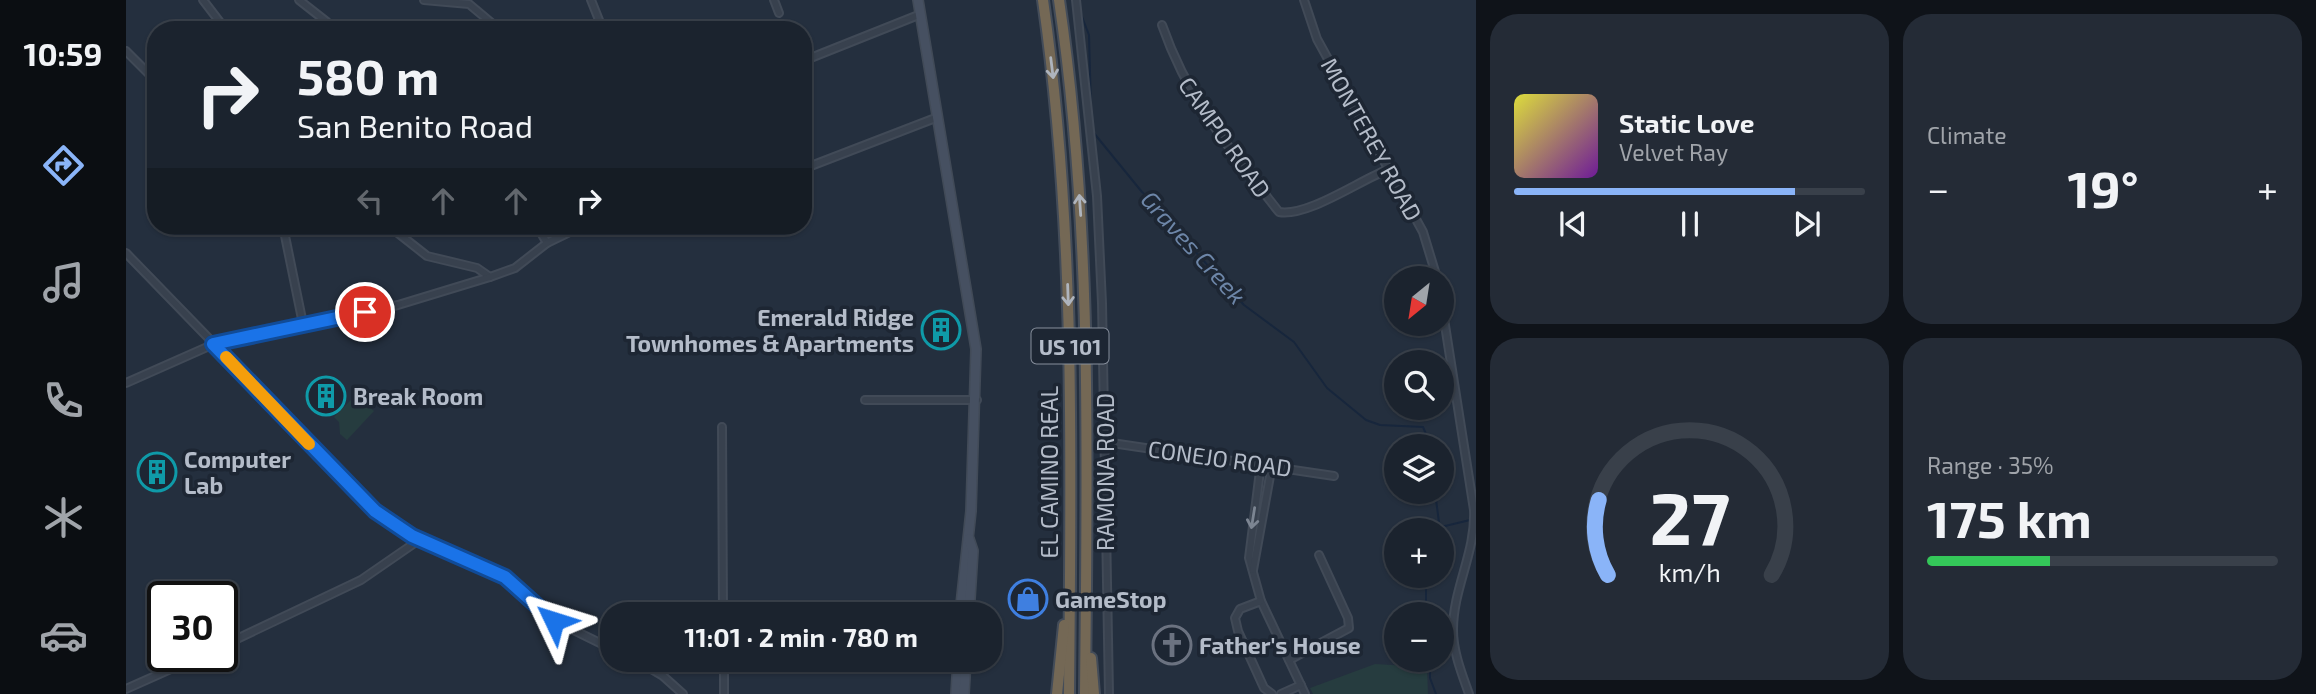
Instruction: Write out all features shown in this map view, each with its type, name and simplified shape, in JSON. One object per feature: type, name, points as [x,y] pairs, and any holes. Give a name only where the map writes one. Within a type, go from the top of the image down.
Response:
[{"type":"highway","name":"EL CAMINO REAL","points":[[1043,0],[1061,167],[1068,274],[1069,694]]},
{"type":"highway","name":"EL CAMINO REAL","points":[[1059,0],[1071,97],[1083,268],[1085,694]]},
{"type":"highway","points":[[1057,694],[1070,577]]},
{"type":"highway","points":[[1086,629],[1094,694]]},
{"type":"main road","points":[[918,0],[974,329],[977,400],[969,539],[965,550],[961,602]]},
{"type":"main road","points":[[969,539],[973,551],[970,602]]},
{"type":"main road","points":[[956,694],[957,672]]},
{"type":"main road","points":[[964,694],[965,672]]},
{"type":"street","points":[[203,0],[219,21]]},
{"type":"street","points":[[299,0],[326,21]]},
{"type":"street","points":[[424,0],[469,4],[489,21]]},
{"type":"street","points":[[590,0],[599,21]]},
{"type":"street","points":[[774,0],[779,13]]},
{"type":"street","name":"RAMONA ROAD","points":[[1076,0],[1097,196],[1109,694]]},
{"type":"street","name":"MONTEREY ROAD","points":[[1304,0],[1317,39],[1423,232],[1433,266]]},
{"type":"street","points":[[812,57],[921,15]]},
{"type":"street","name":"CAMPO ROAD","points":[[1163,25],[1183,78],[1198,105],[1279,212],[1289,214],[1305,208],[1389,169]]},
{"type":"street","points":[[126,51],[147,72]]},
{"type":"street","points":[[812,166],[938,117]]},
{"type":"street","points":[[285,235],[303,324]]},
{"type":"street","points":[[400,235],[424,254],[477,268],[490,277]]},
{"type":"street","points":[[542,235],[547,243]]},
{"type":"street","points":[[126,383],[213,344],[398,305],[490,277],[515,268],[547,243],[563,235]]},
{"type":"street","points":[[126,253],[375,511],[419,540],[505,577],[547,617],[600,643]]},
{"type":"street","points":[[1447,336],[1474,510],[1473,542],[1457,595],[1453,629],[1457,657],[1469,694]]},
{"type":"street","points":[[865,400],[977,400]]},
{"type":"street","points":[[722,427],[723,602]]},
{"type":"street","name":"CONEJO ROAD","points":[[1105,442],[1261,463],[1334,476]]},
{"type":"street","points":[[1261,463],[1249,558],[1261,601],[1305,694]]},
{"type":"street","points":[[1252,572],[1272,465]]},
{"type":"street","points":[[238,638],[361,580],[419,540]]},
{"type":"street","points":[[1289,660],[1349,628],[1348,618],[1319,555]]},
{"type":"street","points":[[1261,601],[1240,609],[1235,618],[1238,631],[1264,688],[1272,694]]},
{"type":"street","points":[[126,690],[165,672]]},
{"type":"street","points":[[656,672],[682,694]]},
{"type":"street","points":[[724,672],[724,694]]},
{"type":"street","points":[[1281,694],[1301,685]]},
{"type":"green space","points":[[359,398],[374,411],[347,440],[340,434],[339,422],[334,417],[352,399]]},
{"type":"green space","points":[[1375,664],[1384,665],[1384,672],[1427,672],[1428,694],[1313,694],[1310,688]]},
{"type":"waterway","name":"Graves Creek","points":[[1079,9],[1089,35],[1091,110]]},
{"type":"waterway","name":"Graves Creek","points":[[1093,132],[1142,192],[1174,219],[1192,248],[1244,305],[1294,342],[1327,388],[1366,420],[1380,425],[1423,427],[1426,434]]},
{"type":"waterway","name":"Graves Creek","points":[[1437,504],[1438,518]]},
{"type":"waterway","points":[[1454,524],[1470,520]]},
{"type":"waterway","name":"Graves Creek","points":[[1426,588],[1426,602]]},
{"type":"waterway","name":"Graves Creek","points":[[1430,672],[1436,694]]},
{"type":"slow traffic","points":[[226,357],[309,444]]},
{"type":"place","name":"Emerald Ridge Townhomes & Apartments","points":[[941,330]]},
{"type":"place","name":"Break Room","points":[[326,396]]},
{"type":"place","name":"Computer Lab","points":[[157,472]]},
{"type":"place","name":"GameStop","points":[[1028,599]]},
{"type":"place","name":"Father's House","points":[[1172,645]]},
{"type":"route","points":[[365,312],[213,344],[386,521],[412,536],[505,577],[544,615],[554,621]]}]
